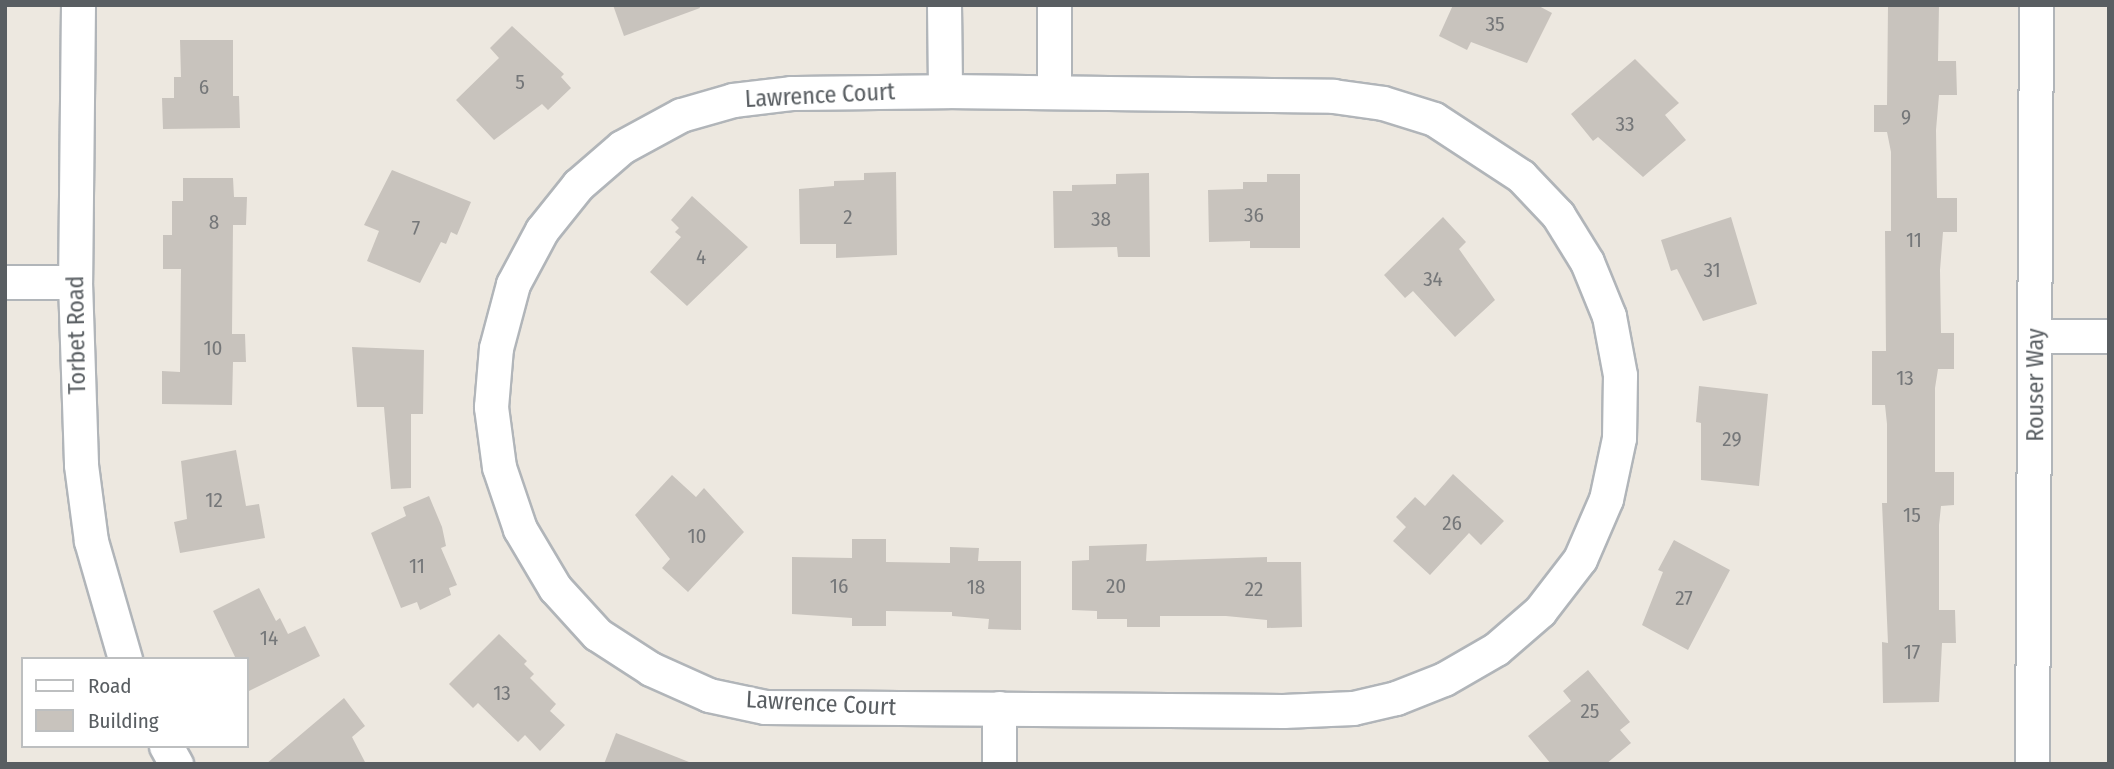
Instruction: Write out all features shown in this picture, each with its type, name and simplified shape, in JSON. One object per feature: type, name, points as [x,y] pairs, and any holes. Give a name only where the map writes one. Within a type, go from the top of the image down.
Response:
[{"type":"street","name":"Torbet Road","points":[[78,5],[75,282],[81,465],[92,541],[124,657]]},
{"type":"street","points":[[944,5],[945,91]]},
{"type":"street","points":[[1054,5],[1054,92]]},
{"type":"street","name":"Rouser Way","points":[[2032,764],[2036,5]]},
{"type":"street","name":"Lawrence Court","points":[[1054,92],[1334,96],[1383,103],[1434,119],[1478,144],[1521,176],[1558,215],[1587,262],[1609,316],[1620,374],[1619,438],[1606,499],[1580,559],[1540,611],[1496,649],[1444,679],[1353,708],[765,706],[709,695],[651,670],[597,634],[555,588],[520,529],[499,467],[491,407],[496,348],[513,284],[541,230],[578,185],[622,147],[681,115],[733,100],[791,93],[1054,92]]},
{"type":"street","points":[[5,282],[75,282]]},
{"type":"street","points":[[2036,336],[2109,336]]},
{"type":"street","points":[[999,708],[999,764]]},
{"type":"street","points":[[167,748],[176,764]]},
{"type":"building","points":[[613,5],[699,5],[700,8],[624,36]]},
{"type":"building","points":[[1453,5],[1537,5],[1552,13],[1527,63],[1471,42],[1467,50],[1439,36]]},
{"type":"building","points":[[1888,5],[1939,5],[1938,61],[1956,61],[1957,95],[1939,95],[1936,130],[1937,198],[1957,198],[1957,232],[1943,232],[1940,270],[1941,333],[1954,333],[1954,369],[1938,369],[1935,388],[1935,472],[1954,472],[1954,505],[1941,506],[1939,610],[1955,610],[1956,643],[1942,643],[1939,702],[1883,703],[1882,642],[1888,643],[1882,503],[1887,503],[1887,424],[1885,405],[1872,405],[1872,351],[1886,351],[1885,231],[1891,231],[1891,152],[1887,132],[1874,132],[1874,105],[1887,105]]},
{"type":"building","points":[[512,26],[564,74],[561,77],[571,88],[548,110],[542,104],[494,140],[456,100],[499,58],[490,48]]},
{"type":"building","points":[[180,40],[233,40],[233,96],[239,96],[240,128],[163,129],[162,98],[174,98],[174,77],[181,77]]},
{"type":"building","points":[[1635,59],[1679,103],[1665,115],[1686,140],[1643,177],[1598,137],[1593,141],[1571,114]]},
{"type":"building","points":[[392,170],[471,202],[457,235],[451,232],[446,244],[441,242],[420,283],[367,261],[379,231],[364,225]]},
{"type":"building","points":[[896,172],[897,255],[836,258],[836,244],[800,244],[799,189],[834,186],[834,181],[864,180],[864,173]]},
{"type":"building","points":[[1149,173],[1150,257],[1118,257],[1117,247],[1054,248],[1053,191],[1072,191],[1072,185],[1116,184],[1116,174]]},
{"type":"building","points":[[1267,174],[1300,174],[1300,248],[1250,248],[1250,241],[1209,242],[1208,190],[1243,189],[1243,182],[1267,182]]},
{"type":"building","points":[[183,178],[233,178],[234,197],[247,197],[246,225],[233,225],[232,334],[245,334],[246,362],[233,362],[232,405],[162,404],[162,371],[180,372],[181,269],[163,269],[163,235],[172,235],[172,201],[183,201]]},
{"type":"building","points":[[692,196],[748,247],[687,306],[650,272],[681,237],[675,232],[679,228],[671,220]]},
{"type":"building","points":[[1443,217],[1466,242],[1459,249],[1495,300],[1455,337],[1413,291],[1405,298],[1384,275]]},
{"type":"building","points":[[1731,217],[1757,304],[1703,321],[1677,269],[1671,271],[1661,240]]},
{"type":"building","points":[[352,347],[424,350],[423,414],[411,414],[411,488],[391,489],[384,407],[357,407]]},
{"type":"building","points":[[1699,386],[1768,394],[1759,486],[1701,480],[1701,423],[1696,422]]},
{"type":"building","points":[[236,450],[246,506],[259,504],[265,538],[180,553],[174,522],[187,519],[181,461]]},
{"type":"building","points":[[1453,474],[1504,521],[1481,545],[1469,533],[1430,575],[1393,541],[1406,527],[1396,517],[1415,497],[1425,506]]},
{"type":"building","points":[[672,475],[696,497],[704,488],[744,532],[688,592],[662,568],[670,559],[635,515]]},
{"type":"building","points":[[429,496],[442,527],[446,546],[441,548],[457,585],[449,588],[451,595],[420,610],[417,602],[401,608],[371,533],[406,516],[403,507]]},
{"type":"building","points":[[852,539],[886,539],[886,562],[950,563],[950,547],[979,548],[978,561],[1021,561],[1021,630],[988,629],[989,619],[952,616],[952,612],[886,611],[886,626],[852,626],[852,618],[792,614],[792,557],[852,558]]},
{"type":"building","points":[[1674,540],[1730,570],[1688,650],[1642,625],[1663,572],[1658,570]]},
{"type":"building","points":[[1147,544],[1146,561],[1267,557],[1267,562],[1301,562],[1302,627],[1267,628],[1267,620],[1226,616],[1160,616],[1160,627],[1127,627],[1127,619],[1097,619],[1097,611],[1072,610],[1072,561],[1089,560],[1089,546]]},
{"type":"building","points":[[259,588],[276,621],[280,618],[288,634],[305,626],[320,656],[248,692],[248,657],[235,657],[213,611]]},
{"type":"building","points":[[499,634],[527,661],[524,664],[534,674],[530,678],[556,704],[550,711],[565,725],[540,751],[525,735],[518,742],[478,703],[473,708],[449,684]]},
{"type":"building","points":[[1588,670],[1630,722],[1620,730],[1631,743],[1606,764],[1551,764],[1528,736],[1571,701],[1563,691]]},
{"type":"building","points":[[344,698],[365,726],[352,737],[366,764],[266,764]]},
{"type":"building","points":[[616,733],[689,762],[689,764],[604,764]]}]
